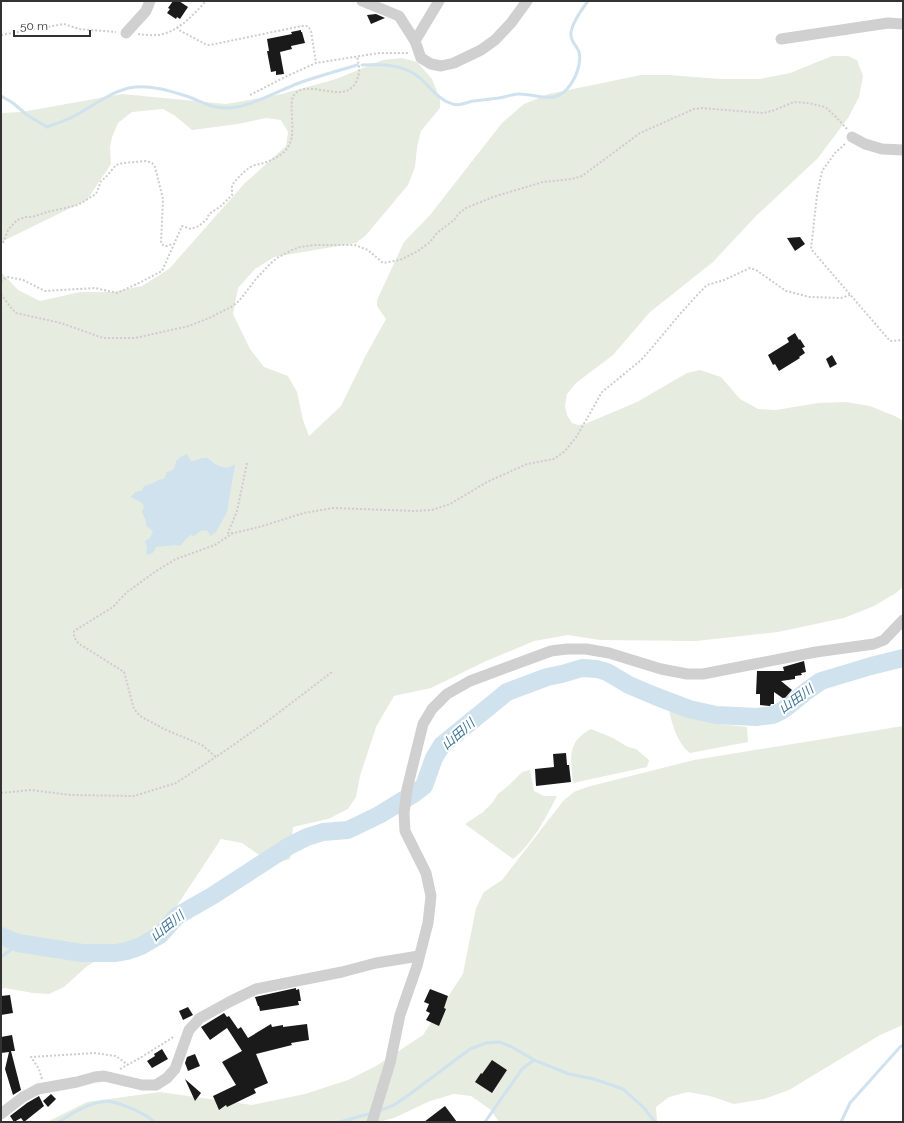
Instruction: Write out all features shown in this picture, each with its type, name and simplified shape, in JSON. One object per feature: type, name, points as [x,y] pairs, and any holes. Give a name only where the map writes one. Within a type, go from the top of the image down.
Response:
[{"type":"street","points":[[126,33],[146,12],[150,1]]},
{"type":"street","points":[[362,1],[399,16],[415,41],[421,58],[431,64],[441,66],[454,63],[481,50],[495,40],[511,23],[527,1]]},
{"type":"street","points":[[415,41],[439,1]]},
{"type":"street","points":[[781,39],[888,23],[903,24]]},
{"type":"street","points":[[852,137],[865,144],[882,149],[903,150]]},
{"type":"street","points":[[372,1121],[390,1063],[400,1015],[417,966],[428,923],[431,896],[426,873],[404,830],[404,813],[407,790],[423,724],[432,710],[447,694],[470,681],[551,650],[567,648],[586,649],[609,653],[661,669],[687,674],[703,674],[816,652],[874,644],[884,640],[903,620]]},
{"type":"street","points":[[1,1114],[23,1097],[38,1089],[95,1077],[104,1076],[142,1085],[156,1085],[167,1078],[175,1069],[189,1030],[200,1018],[256,989],[342,972],[376,963],[419,956]]},
{"type":"path","points":[[1,35],[64,24],[79,29],[147,36],[163,34],[177,27],[193,16],[206,1]]},
{"type":"path","points":[[177,27],[178,30],[207,45],[308,26],[311,31],[316,63]]},
{"type":"path","points":[[250,95],[316,63],[379,52],[411,53],[421,58]]},
{"type":"path","points":[[1,282],[8,277],[23,280],[45,291],[95,288],[117,293],[162,271],[182,226],[191,229],[199,226],[207,219],[209,214],[221,206],[232,195],[232,185],[242,174],[253,166],[266,162],[283,153],[290,143],[293,129],[292,99],[294,94],[306,89],[314,88],[321,91],[339,92],[354,86],[360,71],[357,56]]},
{"type":"path","points":[[1,294],[16,313],[61,323],[103,338],[135,338],[189,326],[231,307],[239,301],[270,264],[277,258],[296,248],[314,245],[355,245],[368,250],[383,263],[400,260],[418,251],[430,242],[436,233],[455,219],[458,214],[466,208],[493,197],[543,182],[572,179],[582,176],[640,133],[694,109],[702,108],[763,113],[794,102],[808,103],[825,107],[836,116],[852,137],[835,153],[822,171],[811,249],[890,342],[903,340]]},
{"type":"path","points":[[3,243],[8,230],[17,220],[78,205],[96,194],[100,181],[106,177],[116,165],[123,162],[146,161],[152,163],[155,168],[163,199],[161,243],[164,246],[174,244]]},
{"type":"path","points":[[247,463],[237,511],[228,533],[260,527],[304,513],[333,508],[415,511],[432,510],[450,504],[487,482],[527,464],[554,459],[565,451],[577,436],[602,392],[640,361],[680,314],[707,286],[750,268],[756,270],[786,291],[810,297],[841,298],[850,295]]},
{"type":"path","points":[[216,757],[202,745],[164,729],[140,716],[134,709],[124,672],[78,643],[74,637],[74,631],[113,607],[126,593],[156,571],[176,559],[215,545],[234,533]]},
{"type":"path","points":[[1,793],[31,790],[71,795],[134,796],[176,783],[268,720],[332,672]]},
{"type":"path","points":[[112,1078],[116,1071],[185,1030],[189,1030]]},
{"type":"path","points":[[45,1088],[39,1069],[31,1057],[94,1053],[116,1056],[128,1065]]},
{"type":"shaded area","points":[[832,56],[848,56],[857,60],[863,76],[859,97],[848,118],[818,158],[756,216],[713,262],[650,312],[613,355],[576,383],[567,394],[565,406],[567,415],[572,423],[578,425],[585,424],[637,402],[687,373],[700,370],[721,377],[740,399],[758,409],[776,410],[818,403],[846,402],[870,406],[897,417],[903,421],[903,587],[874,606],[844,618],[778,632],[696,641],[600,640],[568,635],[534,641],[484,662],[431,688],[394,696],[376,727],[360,776],[356,797],[348,809],[328,819],[293,827],[290,859],[272,864],[242,843],[221,839],[157,936],[144,947],[134,949],[116,948],[86,967],[64,987],[49,994],[5,988],[1,989],[1,272],[18,290],[40,301],[80,292],[112,292],[142,286],[169,269],[244,184],[286,146],[288,132],[281,120],[266,118],[238,124],[192,130],[174,115],[163,109],[132,112],[118,123],[112,137],[110,147],[111,164],[87,200],[1,242],[1,113],[22,112],[122,94],[226,104],[282,94],[336,79],[383,60],[402,58],[417,62],[432,79],[440,99],[440,108],[421,131],[417,147],[415,167],[408,185],[366,235],[356,243],[274,257],[255,269],[238,288],[233,314],[250,349],[264,367],[288,376],[297,392],[303,420],[309,436],[341,406],[386,319],[377,306],[377,300],[404,242],[430,215],[502,123],[524,104],[549,94],[641,75],[669,75],[720,79],[760,79],[790,73]]},
{"type":"shaded area","points":[[669,711],[721,724],[747,727],[748,742],[690,753],[679,739]]},
{"type":"shaded area","points":[[903,726],[903,1025],[880,1035],[789,1090],[764,1099],[734,1104],[710,1096],[688,1092],[669,1097],[656,1107],[657,1122],[499,1122],[491,1110],[471,1096],[454,1094],[430,1101],[394,1118],[378,1122],[47,1122],[87,1102],[160,1092],[252,1105],[305,1094],[348,1080],[376,1066],[423,1035],[463,974],[476,908],[484,892],[502,880],[564,800],[574,792],[587,787],[694,760]]},
{"type":"shaded area","points":[[591,729],[613,738],[628,747],[636,749],[649,760],[647,767],[573,783],[571,759],[574,745],[583,734]]},
{"type":"shaded area","points":[[530,770],[534,791],[544,796],[557,796],[533,838],[513,859],[465,824],[483,812],[498,794],[522,772]]},
{"type":"water","points":[[187,454],[191,461],[207,458],[224,468],[235,464],[227,512],[216,532],[210,536],[208,531],[202,530],[194,536],[191,535],[180,546],[156,547],[152,553],[146,555],[147,548],[145,541],[150,538],[153,531],[146,526],[146,521],[142,512],[144,507],[142,503],[131,497],[135,492],[142,491],[144,486],[164,479],[167,472],[174,468],[176,461]]},
{"type":"building","points":[[173,1],[179,1],[188,7],[180,19],[177,17],[176,19],[167,13],[170,9],[168,8]]},
{"type":"building","points":[[376,14],[385,18],[371,24],[367,15]]},
{"type":"building","points":[[301,30],[305,43],[291,46],[292,49],[280,52],[284,74],[276,75],[276,71],[271,72],[267,51],[269,51],[267,39],[292,34],[291,32]]},
{"type":"building","points":[[800,237],[805,244],[795,251],[787,238]]},
{"type":"building","points":[[795,333],[805,347],[802,348],[805,353],[799,357],[800,358],[779,371],[775,364],[773,365],[768,355],[789,342],[787,338]]},
{"type":"building","points":[[832,355],[837,364],[830,368],[826,359]]},
{"type":"building","points":[[804,661],[806,672],[801,673],[802,675],[795,676],[795,679],[781,681],[792,690],[784,699],[774,692],[774,704],[771,704],[770,706],[760,705],[760,694],[756,694],[757,671],[784,671],[783,667]]},
{"type":"building","points":[[566,753],[571,782],[536,786],[535,769],[554,767],[553,754]]},
{"type":"building","points":[[296,988],[296,990],[299,989],[301,1001],[298,1001],[299,1005],[260,1011],[255,997]]},
{"type":"building","points":[[430,989],[448,996],[444,1008],[446,1009],[439,1026],[426,1020],[430,1013],[426,1011],[429,1004],[424,1002]]},
{"type":"building","points":[[10,995],[13,1013],[1,1015],[1,996]]},
{"type":"building","points":[[188,1007],[193,1015],[183,1020],[179,1011]]},
{"type":"building","points":[[224,1013],[227,1017],[229,1016],[238,1029],[241,1027],[248,1038],[271,1024],[272,1027],[283,1025],[283,1027],[307,1024],[309,1040],[291,1043],[292,1045],[256,1054],[268,1083],[254,1089],[256,1093],[227,1107],[226,1105],[219,1110],[213,1096],[236,1085],[222,1062],[242,1051],[227,1028],[210,1040],[201,1027]]},
{"type":"building","points":[[12,1035],[15,1051],[11,1051],[21,1090],[13,1095],[5,1069],[9,1052],[1,1053],[1,1037]]},
{"type":"building","points":[[162,1049],[168,1059],[152,1068],[147,1061]]},
{"type":"building","points":[[195,1054],[200,1066],[188,1071],[185,1063],[187,1057]]},
{"type":"building","points":[[492,1060],[507,1070],[492,1093],[475,1082]]},
{"type":"building","points":[[185,1079],[201,1093],[195,1101]]},
{"type":"building","points":[[51,1094],[56,1099],[48,1107],[43,1101]]},
{"type":"building","points":[[39,1096],[44,1106],[24,1122],[21,1118],[14,1122],[10,1116]]},
{"type":"building","points":[[445,1106],[457,1122],[424,1122]]},
{"type":"waterway","points":[[362,65],[385,65],[407,70],[420,78],[442,99],[456,105],[516,94],[544,97],[556,96],[562,94],[567,89],[573,81],[579,67],[579,52],[572,39],[571,33],[575,21],[588,1]]},
{"type":"waterway","points":[[1,96],[13,103],[27,115],[47,127],[70,118],[109,96],[129,88],[144,87],[175,92],[212,106],[227,108],[244,105],[306,80],[357,65]]},
{"type":"waterway","name":"山田川","points":[[1,936],[18,943],[82,953],[116,953],[141,946],[160,935],[177,916],[212,896],[289,846],[307,837],[323,832],[348,830],[379,815],[415,793],[424,786],[434,758],[442,745],[507,692],[547,677],[582,668],[597,669],[607,672],[629,685],[689,709],[716,715],[756,717],[773,715],[783,710],[821,681],[903,658]]},
{"type":"waterway","points":[[1,957],[19,944]]},
{"type":"waterway","points":[[379,1111],[394,1105],[470,1049],[486,1043],[499,1042],[512,1047],[534,1060],[569,1074],[594,1079],[623,1089],[644,1108],[655,1122]]},
{"type":"waterway","points":[[841,1122],[850,1103],[903,1045]]},
{"type":"waterway","points":[[485,1122],[522,1069],[534,1060]]},
{"type":"waterway","points":[[59,1122],[84,1108],[105,1102],[121,1104],[148,1117],[154,1122]]},
{"type":"waterway","points":[[340,1122],[372,1113]]}]
